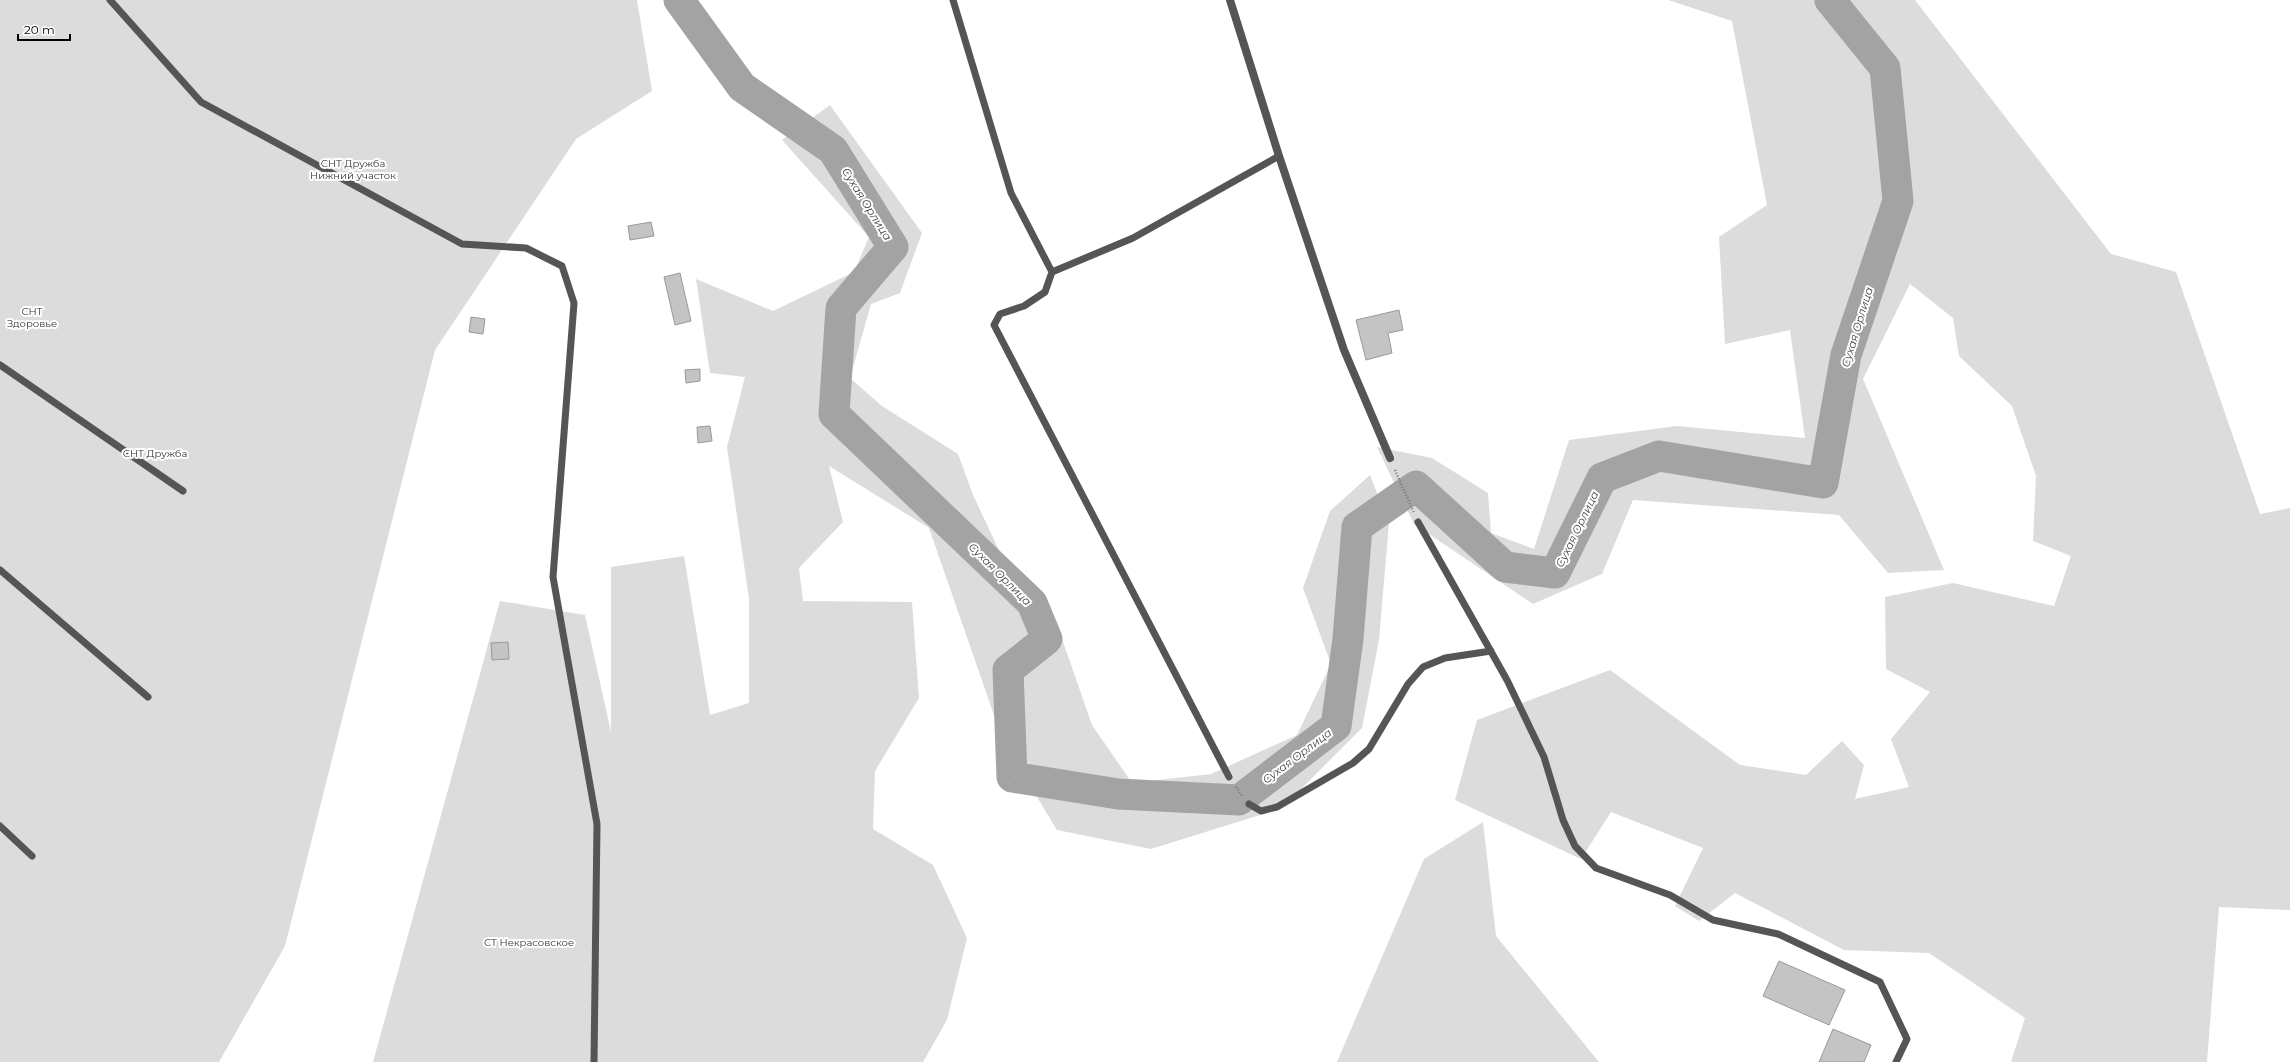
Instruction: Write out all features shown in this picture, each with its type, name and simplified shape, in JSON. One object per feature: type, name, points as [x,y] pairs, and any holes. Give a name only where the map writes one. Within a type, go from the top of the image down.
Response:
[{"type":"street","points":[[1230,0],[1279,156],[1344,350],[1390,458]]},
{"type":"lane","points":[[110,0],[201,102],[462,244],[526,248],[562,266],[574,303],[553,577],[597,824],[594,1062]]},
{"type":"lane","points":[[953,0],[1011,193],[1052,272],[1045,292],[1024,306],[1000,314],[994,325],[1229,777]]},
{"type":"lane","points":[[1052,272],[1133,238],[1279,156]]},
{"type":"lane","points":[[0,365],[183,491]]},
{"type":"lane","points":[[1418,522],[1507,680],[1544,757],[1563,820],[1575,846],[1596,868],[1670,895],[1713,920],[1778,934],[1880,982],[1907,1039],[1896,1062]]},
{"type":"lane","points":[[0,570],[148,697]]},
{"type":"lane","points":[[1249,804],[1261,811],[1277,807],[1353,763],[1369,749],[1408,684],[1423,667],[1445,658],[1491,651]]},
{"type":"lane","points":[[0,826],[32,856]]},
{"type":"path","points":[[1390,458],[1418,522]]},
{"type":"path","points":[[1229,777],[1249,804]]},
{"type":"green space","points":[[0,0],[637,0],[652,91],[576,139],[435,350],[285,946],[219,1062],[0,1062]]},
{"type":"green space","points":[[1668,0],[1915,0],[2111,254],[2176,272],[2260,514],[2290,508],[2290,910],[2219,907],[2207,1062],[2011,1062],[2025,1018],[1929,953],[1844,950],[1735,893],[1699,921],[1675,906],[1703,848],[1611,812],[1581,859],[1455,800],[1477,720],[1610,670],[1740,765],[1806,775],[1842,741],[1864,765],[1855,799],[1909,787],[1891,739],[1930,692],[1886,669],[1885,597],[1953,583],[2054,606],[2071,556],[2033,541],[2036,476],[2012,406],[1959,356],[1953,318],[1910,284],[1863,379],[1944,570],[1888,573],[1839,515],[1633,500],[1602,574],[1533,604],[1414,524],[1377,447],[1432,458],[1488,493],[1491,533],[1534,549],[1569,440],[1677,426],[1805,438],[1790,330],[1725,344],[1719,237],[1767,205],[1732,21]]},
{"type":"green space","name":"СТ Некрасовское","points":[[830,105],[922,233],[900,293],[871,304],[850,378],[882,406],[958,454],[973,495],[1015,584],[1061,636],[1092,725],[1132,783],[1211,774],[1297,735],[1331,664],[1303,588],[1330,511],[1370,475],[1389,523],[1379,640],[1362,728],[1282,808],[1151,849],[1057,830],[1003,741],[929,528],[829,466],[843,522],[799,568],[803,601],[912,602],[919,698],[875,771],[873,829],[933,865],[967,938],[947,1020],[923,1062],[373,1062],[500,601],[585,615],[611,732],[611,567],[684,556],[710,715],[749,703],[749,599],[727,447],[745,377],[710,373],[696,279],[773,311],[854,272],[869,237],[782,140]]},
{"type":"green space","points":[[1483,822],[1496,936],[1599,1062],[1337,1062],[1424,859]]},
{"type":"building","points":[[651,222],[654,236],[630,240],[628,226]]},
{"type":"building","points":[[680,273],[691,321],[675,325],[664,277]]},
{"type":"building","points":[[1399,310],[1403,330],[1388,333],[1392,353],[1366,360],[1356,320]]},
{"type":"building","points":[[471,317],[485,319],[483,334],[469,332]]},
{"type":"building","points":[[700,369],[700,381],[686,383],[685,370]]},
{"type":"building","points":[[710,426],[712,441],[698,443],[697,427]]},
{"type":"building","points":[[508,642],[509,659],[492,660],[491,643]]},
{"type":"building","points":[[1779,961],[1845,990],[1829,1025],[1763,996]]},
{"type":"building","points":[[1833,1029],[1871,1045],[1864,1062],[1819,1062]]},
{"type":"waterway","name":"Сухая Орлица","points":[[679,0],[742,87],[833,150],[893,247],[841,308],[834,414],[1032,603],[1047,639],[1008,670],[1012,777],[1118,794],[1239,800],[1336,726],[1348,639],[1357,527],[1416,486],[1505,567],[1555,573],[1602,478],[1659,456],[1823,483],[1846,355],[1898,201],[1885,68],[1830,0]]},
{"type":"park label","name":"СНТ Дружба Нижний участок","points":[[353,168]]},
{"type":"park label","name":"СНТ Здоровье","points":[[32,316]]},
{"type":"park label","name":"СНТ Дружба","points":[[155,453]]}]
